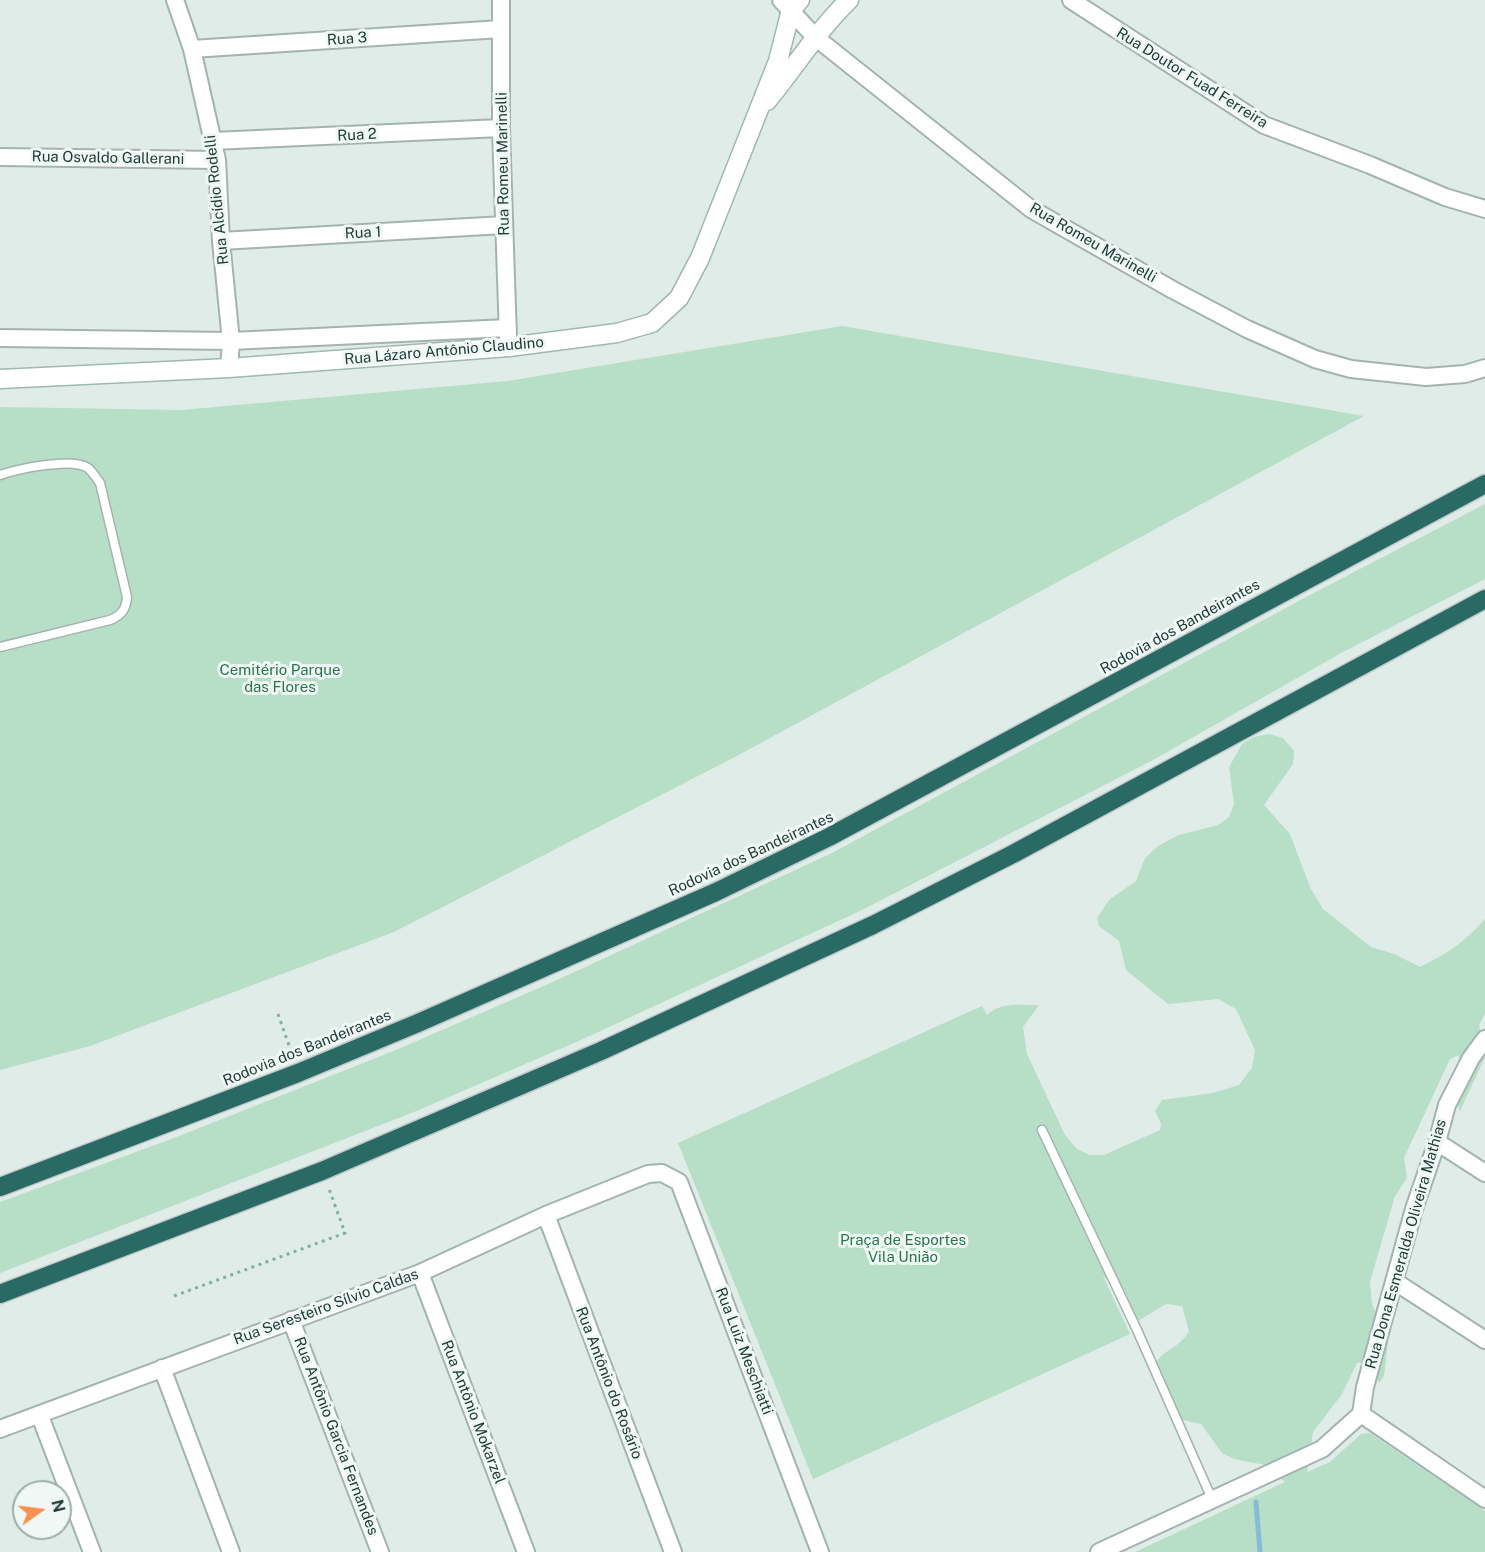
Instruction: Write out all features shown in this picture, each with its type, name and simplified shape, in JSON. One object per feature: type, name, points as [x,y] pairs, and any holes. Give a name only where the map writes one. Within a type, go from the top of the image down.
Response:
[{"type":"highway","name":"Rodovia dos Bandeirantes","points":[[0,1187],[298,1073],[418,1023],[695,901],[829,837],[1485,484]]},
{"type":"highway","points":[[0,1294],[322,1171],[601,1051],[873,926],[1012,854],[1485,599]]},
{"type":"main road","name":"Rua Lázaro Antônio Claudino","points":[[754,117],[794,68],[815,37],[849,0]]},
{"type":"main road","name":"Rua Lázaro Antônio Claudino","points":[[0,379],[230,368],[509,347],[617,333],[652,323],[679,298],[700,258],[778,61],[791,4]]},
{"type":"street","name":"Rua Alcídio Rodelli","points":[[175,0],[192,49],[217,160],[221,241],[231,341],[230,368]]},
{"type":"street","name":"Rua Romeu Marinelli","points":[[501,0],[501,128],[509,347]]},
{"type":"street","name":"Rua Doutor Fuad Ferreira","points":[[1071,0],[1264,125],[1370,165],[1445,197],[1485,209]]},
{"type":"street","name":"Rua Romeu Marinelli","points":[[791,4],[815,37],[1031,209],[1173,290],[1247,329],[1315,359],[1352,369],[1426,377],[1465,374],[1485,368]]},
{"type":"street","name":"Rua 3","points":[[192,49],[501,29]]},
{"type":"street","name":"Rua 2","points":[[213,141],[501,128]]},
{"type":"street","name":"Rua Osvaldo Gallerani","points":[[0,157],[217,160]]},
{"type":"street","name":"Rua 1","points":[[221,241],[504,225]]},
{"type":"street","points":[[0,338],[231,341],[508,328]]},
{"type":"street","name":"Rua Dona Esmeralda Oliveira Mathias","points":[[1361,1414],[1365,1387],[1413,1209],[1437,1142],[1447,1105],[1471,1058],[1485,1039]]},
{"type":"street","points":[[1437,1142],[1485,1173]]},
{"type":"street","name":"Rua Luiz Meschiatti","points":[[648,1174],[662,1173],[679,1182],[820,1552]]},
{"type":"street","name":"Rua Seresteiro Sílvio Caldas","points":[[0,1429],[420,1273],[546,1215],[648,1174]]},
{"type":"street","name":"Rua Antônio do Rosário","points":[[546,1215],[673,1552]]},
{"type":"street","name":"Rua Antônio Mokarzel","points":[[420,1273],[526,1552]]},
{"type":"street","points":[[1394,1281],[1485,1340]]},
{"type":"street","name":"Rua Antônio Garcia Fernandes","points":[[291,1320],[380,1552]]},
{"type":"street","points":[[162,1368],[231,1552]]},
{"type":"street","points":[[1099,1552],[1322,1449],[1361,1414],[1485,1498]]},
{"type":"street","points":[[40,1416],[92,1552]]},
{"type":"lane","points":[[0,475],[14,470],[73,463],[87,468],[100,483],[127,597],[126,608],[119,616],[110,620],[0,647]]},
{"type":"lane","points":[[1042,1130],[1137,1330],[1212,1499]]},
{"type":"path","points":[[278,1014],[298,1073]]},
{"type":"path","points":[[174,1296],[345,1233],[322,1171]]},
{"type":"green space","name":"Cemitério Parque das Flores","points":[[842,326],[1364,416],[733,758],[394,932],[90,1046],[0,1070],[0,407],[181,410],[508,381]]},
{"type":"green space","points":[[1485,504],[1485,579],[1343,652],[1153,760],[860,911],[583,1039],[419,1110],[0,1273],[0,1202],[174,1138],[396,1050],[555,981],[832,853],[1308,596]]},
{"type":"green space","name":"Praça de Esportes Vila União","points":[[1269,734],[1283,738],[1294,751],[1293,764],[1264,805],[1290,834],[1310,887],[1323,909],[1371,947],[1394,954],[1420,967],[1455,947],[1485,919],[1485,1013],[1479,1025],[1485,1057],[1460,1111],[1458,1097],[1460,1062],[1458,1055],[1450,1059],[1404,1158],[1407,1178],[1395,1196],[1370,1282],[1372,1304],[1388,1341],[1384,1376],[1379,1383],[1369,1361],[1357,1363],[1342,1394],[1313,1432],[1307,1472],[1330,1462],[1361,1434],[1370,1433],[1485,1511],[1485,1552],[1135,1552],[1285,1482],[1265,1465],[1234,1459],[1222,1453],[1201,1424],[1178,1419],[1162,1395],[1157,1386],[1154,1369],[1165,1353],[1181,1341],[1189,1331],[1182,1306],[1166,1304],[1138,1321],[1112,1283],[1103,1276],[1130,1334],[813,1479],[678,1143],[982,1006],[987,1015],[1004,1006],[1039,1005],[1023,1027],[1027,1054],[1065,1135],[1077,1149],[1090,1155],[1104,1155],[1160,1130],[1161,1124],[1155,1111],[1162,1100],[1213,1093],[1239,1085],[1252,1068],[1255,1050],[1236,1009],[1218,999],[1168,1004],[1126,970],[1119,941],[1099,926],[1097,918],[1109,900],[1136,881],[1145,858],[1158,846],[1179,835],[1218,825],[1229,817],[1234,804],[1229,767],[1242,744],[1254,737]]},
{"type":"waterway","points":[[1256,1502],[1260,1552]]}]
